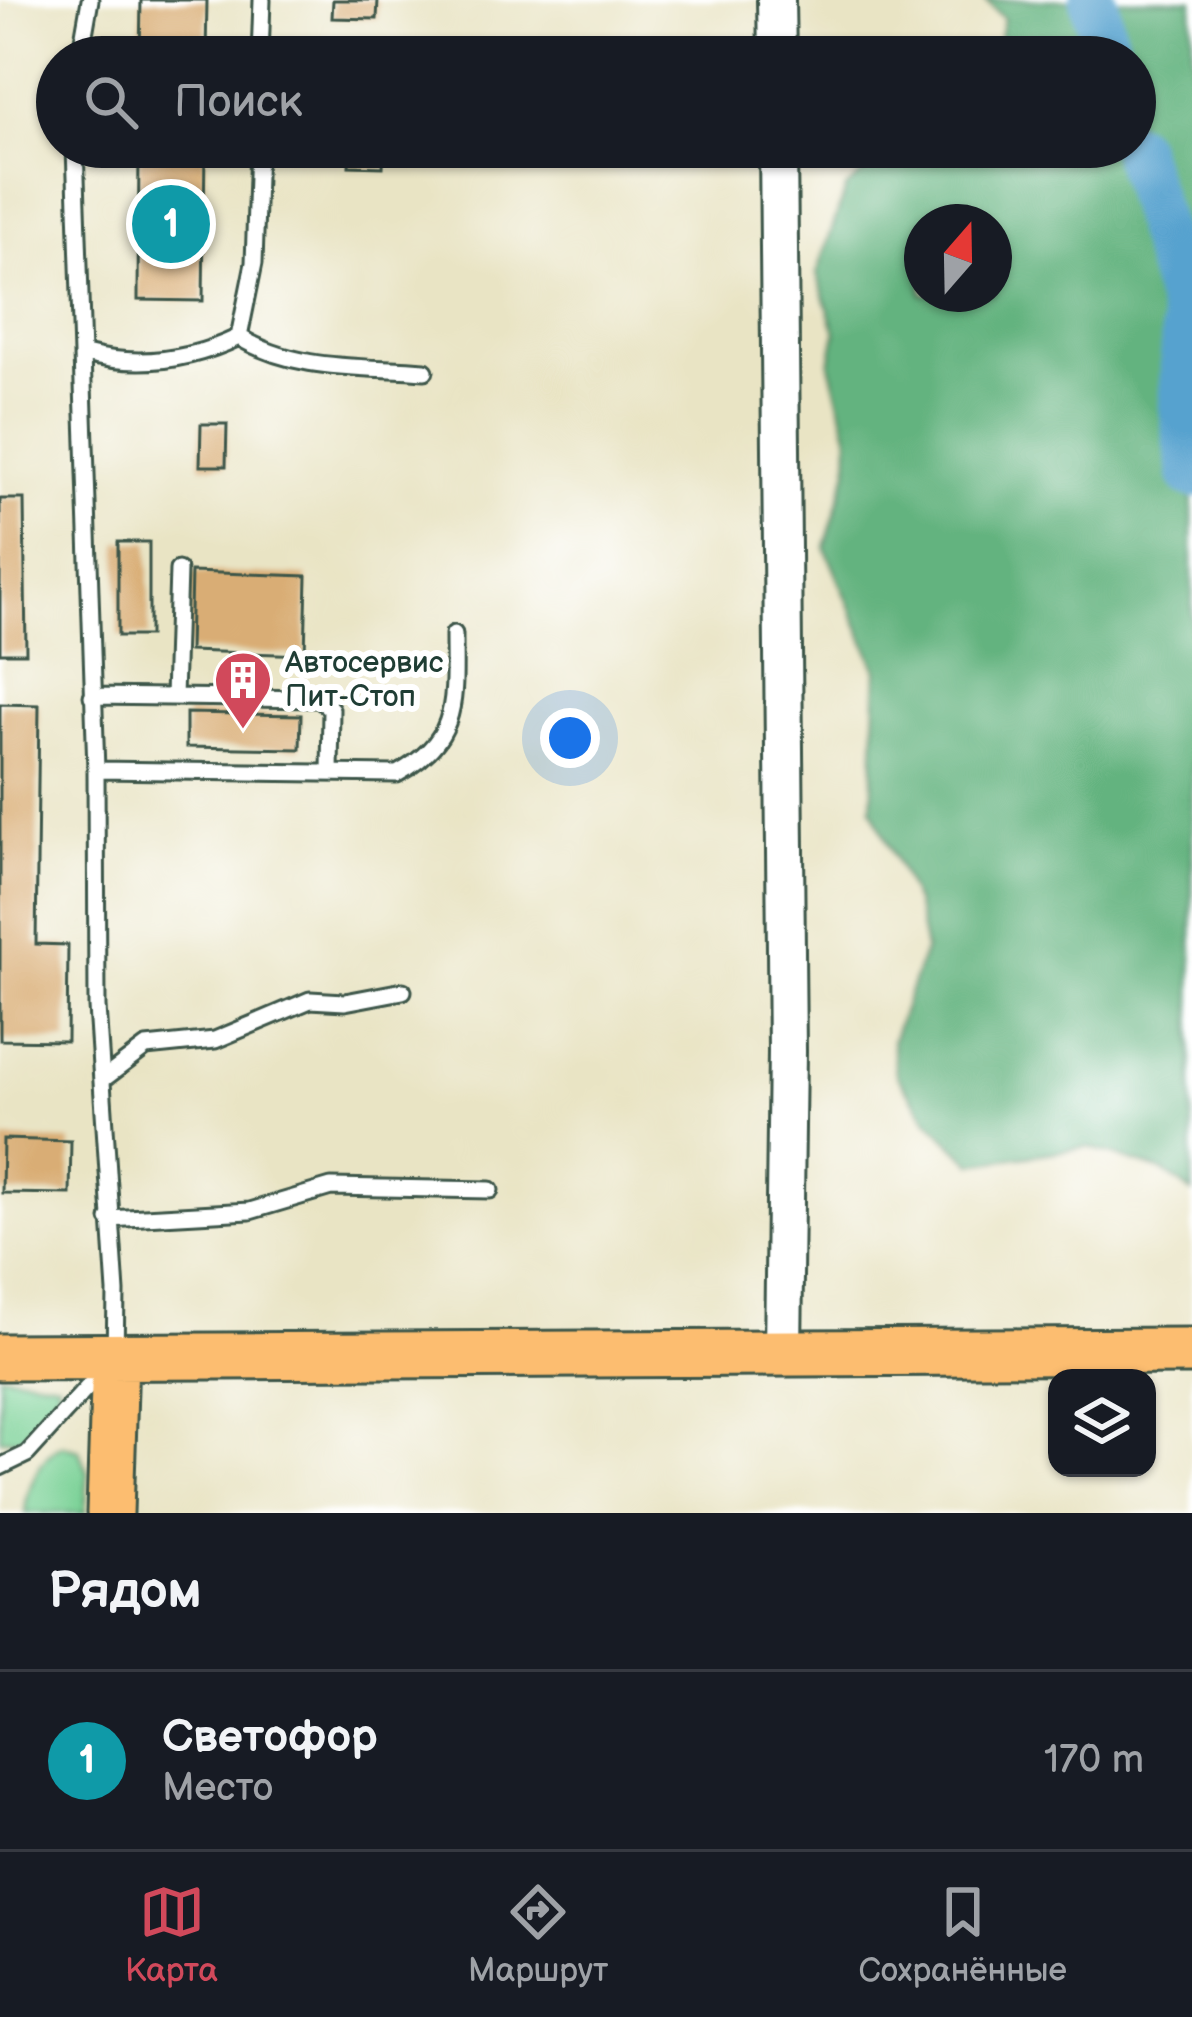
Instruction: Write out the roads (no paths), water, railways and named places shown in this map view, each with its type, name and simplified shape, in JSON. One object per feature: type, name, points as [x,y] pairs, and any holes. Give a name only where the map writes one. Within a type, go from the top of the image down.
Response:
[{"type":"main road","points":[[0,1357],[1192,1351]]},
{"type":"main road","points":[[110,1513],[115,1357]]},
{"type":"street","points":[[776,0],[777,36]]},
{"type":"street","points":[[778,168],[788,1051],[783,1351]]},
{"type":"lane","points":[[84,36],[90,0]]},
{"type":"lane","points":[[261,36],[262,0]]},
{"type":"lane","points":[[0,1467],[27,1454],[115,1357],[102,1080],[85,354],[76,168]]},
{"type":"lane","points":[[239,337],[254,263],[257,168]]},
{"type":"lane","points":[[85,354],[117,362],[163,362],[239,337]]},
{"type":"lane","points":[[239,337],[268,355],[329,367],[425,371]]},
{"type":"lane","points":[[174,697],[178,570]]},
{"type":"lane","points":[[96,770],[397,774],[434,749],[454,709],[454,634]]},
{"type":"lane","points":[[92,696],[319,699],[331,709],[330,773]]},
{"type":"lane","points":[[102,1080],[146,1047],[215,1040],[310,1000],[345,1002],[403,991]]},
{"type":"lane","points":[[109,1219],[250,1211],[331,1187],[490,1190]]},
{"type":"waterway","points":[[1094,0],[1103,36]]},
{"type":"waterway","points":[[1140,168],[1185,316],[1183,406],[1192,474]]},
{"type":"place","name":"Светофор","points":[[171,224]]},
{"type":"place","name":"Автосервис Пит-Стоп","points":[[243,731]]}]
